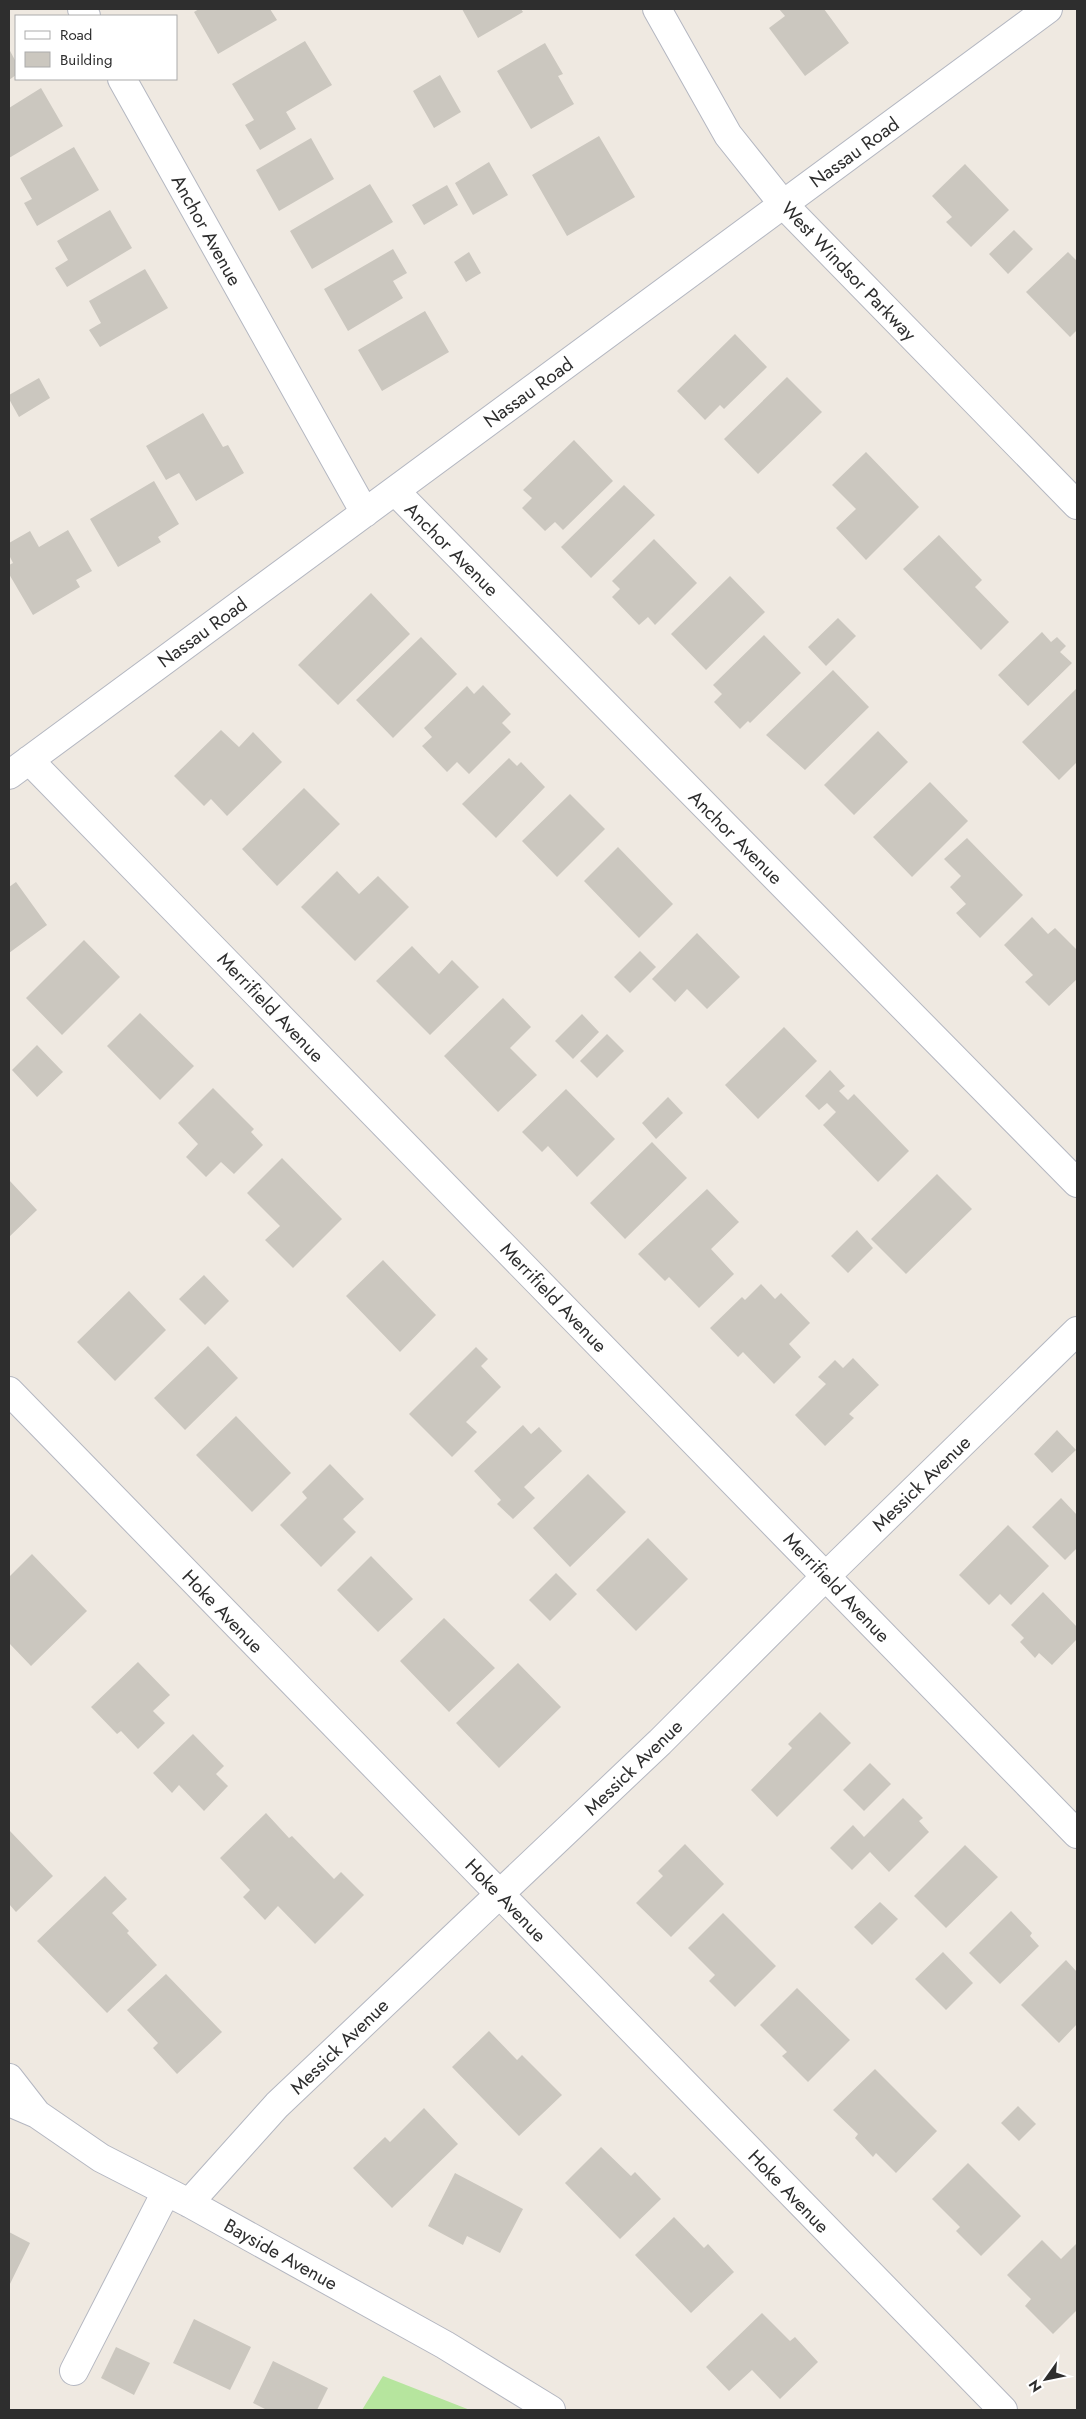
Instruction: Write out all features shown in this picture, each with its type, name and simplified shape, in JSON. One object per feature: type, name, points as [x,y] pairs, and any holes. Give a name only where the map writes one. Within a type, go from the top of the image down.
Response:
[{"type":"street","name":"West Windsor Parkway","points":[[657,9],[728,135],[783,204],[1077,505]]},
{"type":"street","name":"Nassau Road","points":[[19,768],[1048,9]]},
{"type":"street","name":"Anchor Avenue","points":[[123,80],[365,513]]},
{"type":"street","name":"Anchor Avenue","points":[[395,491],[1077,1183]]},
{"type":"street","name":"Merrifield Avenue","points":[[19,768],[826,1576],[1077,1834]]},
{"type":"street","name":"Messick Avenue","points":[[74,2371],[177,2197],[277,2105],[660,1742],[826,1576],[1077,1331]]},
{"type":"street","name":"Hoke Avenue","points":[[9,1392],[1003,2410]]},
{"type":"street","points":[[9,2078],[37,2114]]},
{"type":"street","name":"Bayside Avenue","points":[[9,2102],[37,2114],[101,2158],[177,2197],[444,2345],[551,2410]]},
{"type":"green space","points":[[383,2376],[470,2410],[362,2410]]},
{"type":"building","points":[[199,9],[270,9],[277,20],[218,54],[194,12]]},
{"type":"building","points":[[462,9],[521,9],[523,12],[478,38]]},
{"type":"building","points":[[779,9],[824,9],[849,43],[805,76],[769,28],[785,16]]},
{"type":"building","points":[[305,41],[332,85],[286,112],[296,129],[260,150],[245,125],[254,120],[232,84]]},
{"type":"building","points":[[545,43],[563,74],[558,76],[574,104],[531,129],[497,71]]},
{"type":"building","points":[[9,49],[15,60],[15,76],[9,80]]},
{"type":"building","points":[[440,75],[461,112],[434,128],[413,91]]},
{"type":"building","points":[[41,88],[63,126],[9,158],[9,108]]},
{"type":"building","points":[[599,136],[635,197],[567,236],[532,175]]},
{"type":"building","points":[[311,138],[334,179],[279,211],[256,170]]},
{"type":"building","points":[[74,147],[99,190],[37,226],[24,203],[32,199],[20,178]]},
{"type":"building","points":[[489,162],[508,195],[473,215],[455,183]]},
{"type":"building","points":[[965,164],[1009,210],[971,247],[946,222],[952,217],[932,196]]},
{"type":"building","points":[[370,184],[393,222],[312,269],[290,231]]},
{"type":"building","points":[[447,185],[458,205],[424,225],[412,205]]},
{"type":"building","points":[[110,210],[132,248],[67,287],[55,268],[68,260],[57,241]]},
{"type":"building","points":[[1014,230],[1033,249],[1008,274],[989,254]]},
{"type":"building","points":[[393,249],[407,273],[393,281],[403,298],[348,331],[324,289]]},
{"type":"building","points":[[469,252],[481,273],[466,282],[454,262]]},
{"type":"building","points":[[1068,252],[1077,261],[1077,330],[1070,337],[1026,292]]},
{"type":"building","points":[[145,269],[168,308],[100,347],[89,330],[101,323],[89,301]]},
{"type":"building","points":[[425,311],[449,352],[382,391],[358,350]]},
{"type":"building","points":[[735,334],[767,367],[724,409],[720,405],[705,420],[677,391]]},
{"type":"building","points":[[787,377],[822,412],[758,474],[724,439]]},
{"type":"building","points":[[39,378],[50,398],[19,417],[9,399],[9,395]]},
{"type":"building","points":[[203,413],[223,447],[228,445],[244,473],[196,501],[179,473],[166,480],[146,446]]},
{"type":"building","points":[[574,440],[613,481],[563,530],[555,522],[545,531],[522,508],[532,498],[523,490]]},
{"type":"building","points":[[866,452],[919,507],[866,560],[836,528],[856,509],[832,485]]},
{"type":"building","points":[[154,481],[179,524],[158,537],[161,542],[118,567],[90,519]]},
{"type":"building","points":[[624,485],[655,515],[591,578],[561,547]]},
{"type":"building","points":[[68,530],[92,571],[76,580],[80,587],[33,615],[9,574],[9,565],[13,563],[9,555],[9,543],[30,531],[39,547]]},
{"type":"building","points":[[939,535],[982,580],[975,587],[1009,622],[981,650],[903,569]]},
{"type":"building","points":[[654,539],[697,583],[655,625],[648,617],[639,625],[612,597],[620,589],[612,581]]},
{"type":"building","points":[[730,576],[765,612],[706,670],[671,634]]},
{"type":"building","points":[[371,593],[410,634],[338,705],[298,665]]},
{"type":"building","points":[[838,618],[856,636],[826,666],[808,647]]},
{"type":"building","points":[[1042,632],[1051,642],[1057,637],[1066,646],[1060,652],[1072,663],[1028,706],[998,675]]},
{"type":"building","points":[[764,635],[801,673],[750,723],[748,721],[740,729],[714,702],[722,694],[713,685]]},
{"type":"building","points":[[421,637],[457,674],[393,738],[356,700]]},
{"type":"building","points":[[833,670],[869,707],[805,770],[766,735]]},
{"type":"building","points":[[483,685],[511,714],[502,723],[511,732],[469,774],[457,762],[447,772],[422,746],[432,737],[424,728],[467,686],[474,694]]},
{"type":"building","points":[[1077,688],[1077,762],[1059,780],[1022,742]]},
{"type":"building","points":[[221,730],[239,747],[253,732],[282,762],[227,816],[211,799],[204,806],[174,776]]},
{"type":"building","points":[[878,731],[908,762],[854,815],[824,785]]},
{"type":"building","points":[[509,758],[517,766],[521,762],[545,787],[496,838],[462,804]]},
{"type":"building","points":[[930,782],[968,821],[912,877],[873,837]]},
{"type":"building","points":[[304,788],[340,824],[277,886],[242,849]]},
{"type":"building","points":[[570,794],[605,829],[557,877],[522,841]]},
{"type":"building","points":[[967,838],[1023,895],[980,938],[956,913],[966,904],[950,887],[961,876],[944,859]]},
{"type":"building","points":[[618,847],[673,904],[639,938],[584,881]]},
{"type":"building","points":[[337,871],[359,894],[378,876],[409,907],[355,961],[301,907]]},
{"type":"building","points":[[16,882],[47,925],[9,953],[9,887]]},
{"type":"building","points":[[1032,917],[1048,934],[1055,928],[1077,950],[1077,979],[1049,1006],[1025,982],[1033,975],[1004,945]]},
{"type":"building","points":[[697,933],[740,977],[707,1009],[687,989],[675,1002],[652,979]]},
{"type":"building","points":[[84,940],[120,977],[62,1035],[26,998]]},
{"type":"building","points":[[412,946],[439,974],[452,960],[479,987],[430,1035],[376,981]]},
{"type":"building","points":[[640,951],[656,967],[630,993],[614,977]]},
{"type":"building","points":[[503,998],[531,1027],[510,1048],[537,1075],[498,1112],[444,1056]]},
{"type":"building","points":[[140,1013],[194,1066],[160,1100],[107,1046]]},
{"type":"building","points":[[582,1014],[599,1032],[573,1059],[555,1041]]},
{"type":"building","points":[[784,1027],[817,1061],[758,1119],[725,1085]]},
{"type":"building","points":[[607,1034],[624,1051],[597,1078],[580,1061]]},
{"type":"building","points":[[37,1045],[63,1072],[37,1097],[12,1070]]},
{"type":"building","points":[[830,1070],[845,1086],[839,1091],[848,1100],[854,1094],[909,1151],[878,1182],[823,1125],[836,1112],[827,1103],[819,1110],[805,1096]]},
{"type":"building","points":[[213,1088],[254,1129],[251,1132],[263,1145],[234,1174],[221,1162],[206,1177],[186,1157],[198,1144],[178,1123]]},
{"type":"building","points":[[566,1089],[615,1139],[577,1177],[548,1146],[542,1152],[522,1132]]},
{"type":"building","points":[[668,1097],[683,1113],[656,1139],[642,1123]]},
{"type":"building","points":[[652,1142],[687,1178],[625,1239],[590,1203]]},
{"type":"building","points":[[282,1158],[342,1219],[293,1268],[265,1240],[280,1226],[247,1193]]},
{"type":"building","points":[[937,1174],[972,1209],[906,1274],[871,1239]]},
{"type":"building","points":[[9,1180],[37,1210],[9,1237]]},
{"type":"building","points":[[707,1189],[739,1222],[711,1249],[734,1274],[699,1308],[669,1277],[665,1281],[638,1254]]},
{"type":"building","points":[[857,1230],[873,1248],[848,1273],[831,1256]]},
{"type":"building","points":[[383,1260],[436,1315],[400,1352],[346,1296]]},
{"type":"building","points":[[204,1275],[229,1301],[205,1325],[179,1299]]},
{"type":"building","points":[[761,1284],[775,1299],[781,1293],[810,1323],[789,1344],[801,1357],[774,1384],[743,1352],[738,1357],[710,1328],[742,1297],[745,1300]]},
{"type":"building","points":[[129,1291],[166,1330],[115,1381],[77,1342]]},
{"type":"building","points":[[208,1346],[238,1378],[185,1430],[154,1398]]},
{"type":"building","points":[[476,1347],[488,1359],[481,1366],[501,1387],[466,1422],[477,1432],[452,1457],[409,1414]]},
{"type":"building","points":[[853,1358],[879,1385],[849,1414],[854,1418],[825,1446],[795,1415],[826,1384],[818,1377],[835,1360],[843,1368]]},
{"type":"building","points":[[236,1416],[291,1473],[252,1512],[196,1455]]},
{"type":"building","points":[[523,1425],[531,1434],[539,1427],[562,1451],[524,1487],[535,1498],[513,1519],[497,1504],[501,1500],[474,1471]]},
{"type":"building","points":[[1057,1430],[1076,1450],[1052,1473],[1034,1454]]},
{"type":"building","points":[[330,1464],[364,1499],[343,1519],[356,1532],[321,1567],[280,1525],[307,1498],[302,1492]]},
{"type":"building","points":[[588,1474],[626,1512],[570,1567],[533,1528]]},
{"type":"building","points":[[1061,1498],[1077,1515],[1077,1548],[1065,1560],[1032,1527]]},
{"type":"building","points":[[1008,1525],[1049,1566],[1011,1605],[1000,1594],[989,1605],[959,1575]]},
{"type":"building","points":[[648,1538],[688,1579],[636,1631],[596,1590]]},
{"type":"building","points":[[32,1554],[87,1611],[31,1666],[9,1643],[9,1577]]},
{"type":"building","points":[[371,1556],[413,1599],[378,1632],[337,1590]]},
{"type":"building","points":[[556,1573],[577,1594],[550,1621],[529,1600]]},
{"type":"building","points":[[1043,1592],[1077,1627],[1077,1639],[1052,1665],[1039,1653],[1035,1658],[1020,1642],[1024,1638],[1011,1625]]},
{"type":"building","points":[[444,1618],[495,1668],[449,1712],[400,1661]]},
{"type":"building","points":[[138,1662],[170,1695],[153,1711],[165,1723],[138,1749],[121,1731],[117,1734],[91,1707]]},
{"type":"building","points":[[518,1663],[561,1707],[499,1768],[456,1723]]},
{"type":"building","points":[[820,1712],[851,1743],[777,1817],[751,1790],[792,1748],[788,1744]]},
{"type":"building","points":[[193,1734],[224,1766],[216,1774],[228,1786],[204,1811],[179,1785],[172,1793],[153,1773]]},
{"type":"building","points":[[870,1763],[891,1784],[864,1811],[843,1790]]},
{"type":"building","points":[[903,1798],[923,1818],[919,1821],[929,1832],[889,1872],[870,1852],[852,1870],[830,1848],[853,1825],[864,1837]]},
{"type":"building","points":[[266,1813],[289,1838],[292,1836],[334,1879],[341,1872],[364,1895],[315,1944],[278,1906],[265,1920],[243,1897],[250,1890],[220,1858]]},
{"type":"building","points":[[9,1830],[53,1876],[16,1912],[9,1904]]},
{"type":"building","points":[[685,1844],[724,1884],[671,1937],[636,1903],[663,1876],[658,1871]]},
{"type":"building","points":[[965,1845],[998,1877],[946,1928],[914,1896]]},
{"type":"building","points":[[105,1876],[127,1899],[112,1913],[129,1931],[127,1933],[157,1965],[107,2013],[37,1941]]},
{"type":"building","points":[[880,1902],[898,1919],[872,1945],[854,1927]]},
{"type":"building","points":[[1011,1911],[1032,1933],[1030,1936],[1039,1946],[1000,1984],[969,1953]]},
{"type":"building","points":[[723,1913],[776,1966],[735,2007],[709,1981],[715,1975],[688,1948]]},
{"type":"building","points":[[943,1952],[973,1983],[946,2010],[915,1979]]},
{"type":"building","points":[[1066,1960],[1077,1972],[1077,2024],[1059,2043],[1021,2005]]},
{"type":"building","points":[[166,1974],[222,2032],[177,2074],[153,2048],[158,2043],[127,2010]]},
{"type":"building","points":[[797,1988],[850,2040],[808,2082],[782,2056],[787,2052],[760,2025]]},
{"type":"building","points":[[489,2031],[517,2060],[522,2055],[562,2095],[519,2136],[452,2067]]},
{"type":"building","points":[[875,2069],[937,2131],[896,2173],[876,2153],[873,2157],[855,2138],[858,2134],[833,2110]]},
{"type":"building","points":[[1018,2106],[1036,2124],[1019,2141],[1001,2123]]},
{"type":"building","points":[[424,2108],[458,2144],[392,2208],[353,2168],[385,2137],[390,2142]]},
{"type":"building","points":[[601,2147],[631,2176],[635,2172],[661,2199],[620,2239],[565,2183]]},
{"type":"building","points":[[968,2163],[1021,2216],[981,2256],[956,2231],[960,2227],[932,2199]]},
{"type":"building","points":[[455,2173],[523,2209],[500,2253],[467,2236],[463,2245],[428,2226]]},
{"type":"building","points":[[674,2217],[704,2248],[708,2244],[734,2272],[691,2313],[635,2255]]},
{"type":"building","points":[[9,2232],[30,2243],[9,2286]]},
{"type":"building","points":[[1042,2240],[1061,2259],[1077,2243],[1077,2310],[1053,2334],[1025,2306],[1031,2299],[1007,2275]]},
{"type":"building","points":[[762,2313],[790,2341],[795,2337],[818,2362],[780,2399],[752,2370],[729,2391],[706,2367]]},
{"type":"building","points":[[194,2319],[251,2347],[230,2390],[173,2363]]},
{"type":"building","points":[[116,2347],[150,2363],[134,2395],[101,2378]]},
{"type":"building","points":[[273,2361],[328,2388],[317,2410],[267,2410],[253,2403]]}]
